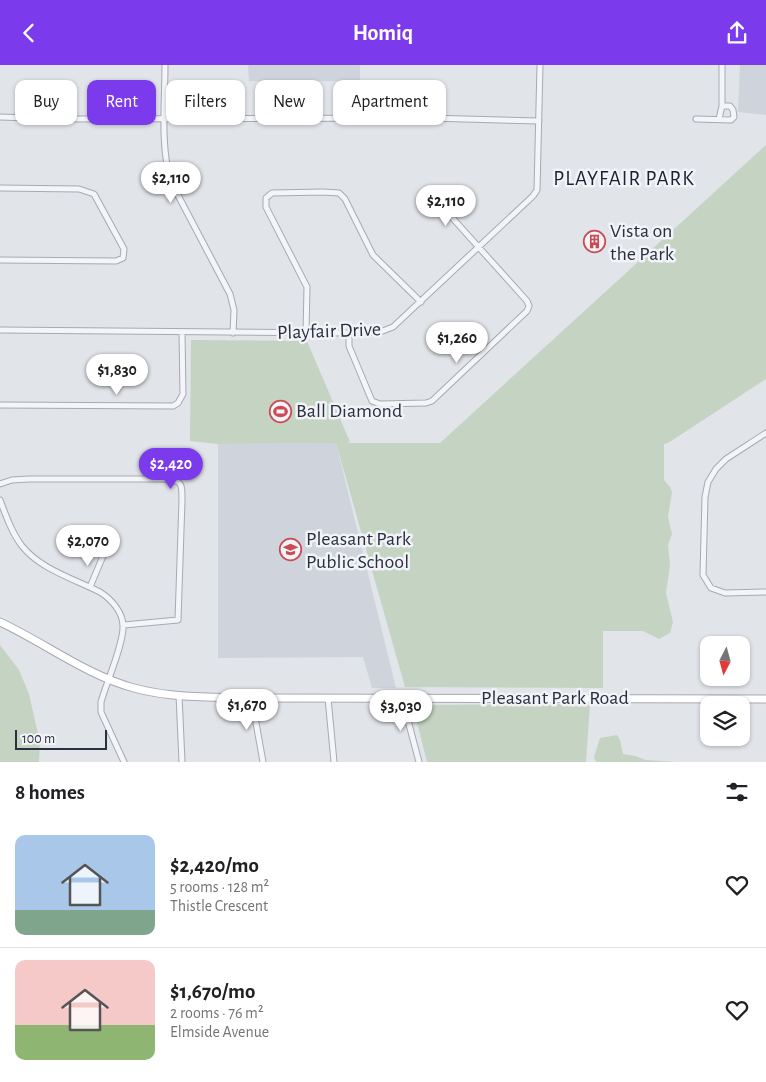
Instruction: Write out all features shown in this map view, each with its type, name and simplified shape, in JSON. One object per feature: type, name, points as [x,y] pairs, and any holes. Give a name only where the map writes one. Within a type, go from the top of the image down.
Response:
[{"type":"street","points":[[165,65],[164,118],[167,169],[171,182],[230,294],[234,310],[233,333]]},
{"type":"street","name":"Playfair Drive","points":[[0,330],[182,333],[380,333],[393,327],[478,249],[537,190],[540,65]]},
{"type":"street","points":[[719,119],[722,106],[722,65]]},
{"type":"street","points":[[696,119],[728,121],[734,117],[732,108],[722,106]]},
{"type":"street","points":[[0,117],[61,119],[428,118],[539,121]]},
{"type":"street","points":[[0,188],[80,189],[90,191],[97,199],[124,249],[123,258],[116,261],[0,260]]},
{"type":"street","points":[[306,333],[307,287],[266,207],[266,199],[272,193],[323,191],[339,193],[345,199],[373,255],[421,302]]},
{"type":"street","points":[[349,333],[350,347],[372,401],[380,404],[426,403],[432,401],[527,311],[527,301],[478,249],[430,193]]},
{"type":"street","points":[[0,405],[173,406],[178,403],[183,394],[182,333]]},
{"type":"street","points":[[766,433],[726,459],[716,469],[708,482],[705,497],[703,575],[711,587],[724,593],[766,593]]},
{"type":"street","points":[[0,484],[12,480],[39,479],[164,479],[180,482],[182,500],[178,620],[124,625]]},
{"type":"street","points":[[0,500],[10,526],[22,547],[40,563],[108,597],[119,612],[124,625],[122,638],[101,702],[101,712],[124,762]]},
{"type":"street","points":[[90,587],[103,556]]},
{"type":"street","name":"Pleasant Park Road","points":[[0,622],[64,657],[108,678],[134,688],[179,695],[328,698],[766,699]]},
{"type":"street","points":[[179,695],[182,762]]},
{"type":"street","points":[[253,697],[263,762]]},
{"type":"street","points":[[328,698],[334,762]]},
{"type":"street","points":[[402,698],[419,762]]},
{"type":"shaded area","points":[[248,65],[360,65],[360,80],[249,81]]},
{"type":"shaded area","points":[[740,65],[766,65],[766,115],[738,112]]},
{"type":"shaded area","name":"Pleasant Park Public School","points":[[336,443],[396,688],[372,688],[363,657],[218,658],[218,444]]},
{"type":"green space","points":[[766,145],[766,379],[664,444],[664,480],[672,492],[668,517],[672,534],[668,545],[670,565],[666,593],[673,622],[670,633],[659,639],[643,631],[603,631],[603,688],[405,687],[336,443],[218,444],[190,441],[191,340],[307,341],[350,442],[346,443],[440,443]]},
{"type":"green space","points":[[0,645],[19,670],[29,694],[40,743],[39,762],[0,762]]},
{"type":"green space","points":[[590,704],[586,762],[427,762],[414,710],[415,705]]},
{"type":"green space","points":[[617,735],[623,754],[646,760],[675,762],[596,762],[594,757],[600,738]]},
{"type":"place","name":"Vista on the Park","points":[[594,242]]},
{"type":"place","name":"Ball Diamond","points":[[280,411]]},
{"type":"place","name":"Pleasant Park Public School","points":[[290,550]]},
{"type":"district","name":"PLAYFAIR PARK","points":[[624,178]]}]
